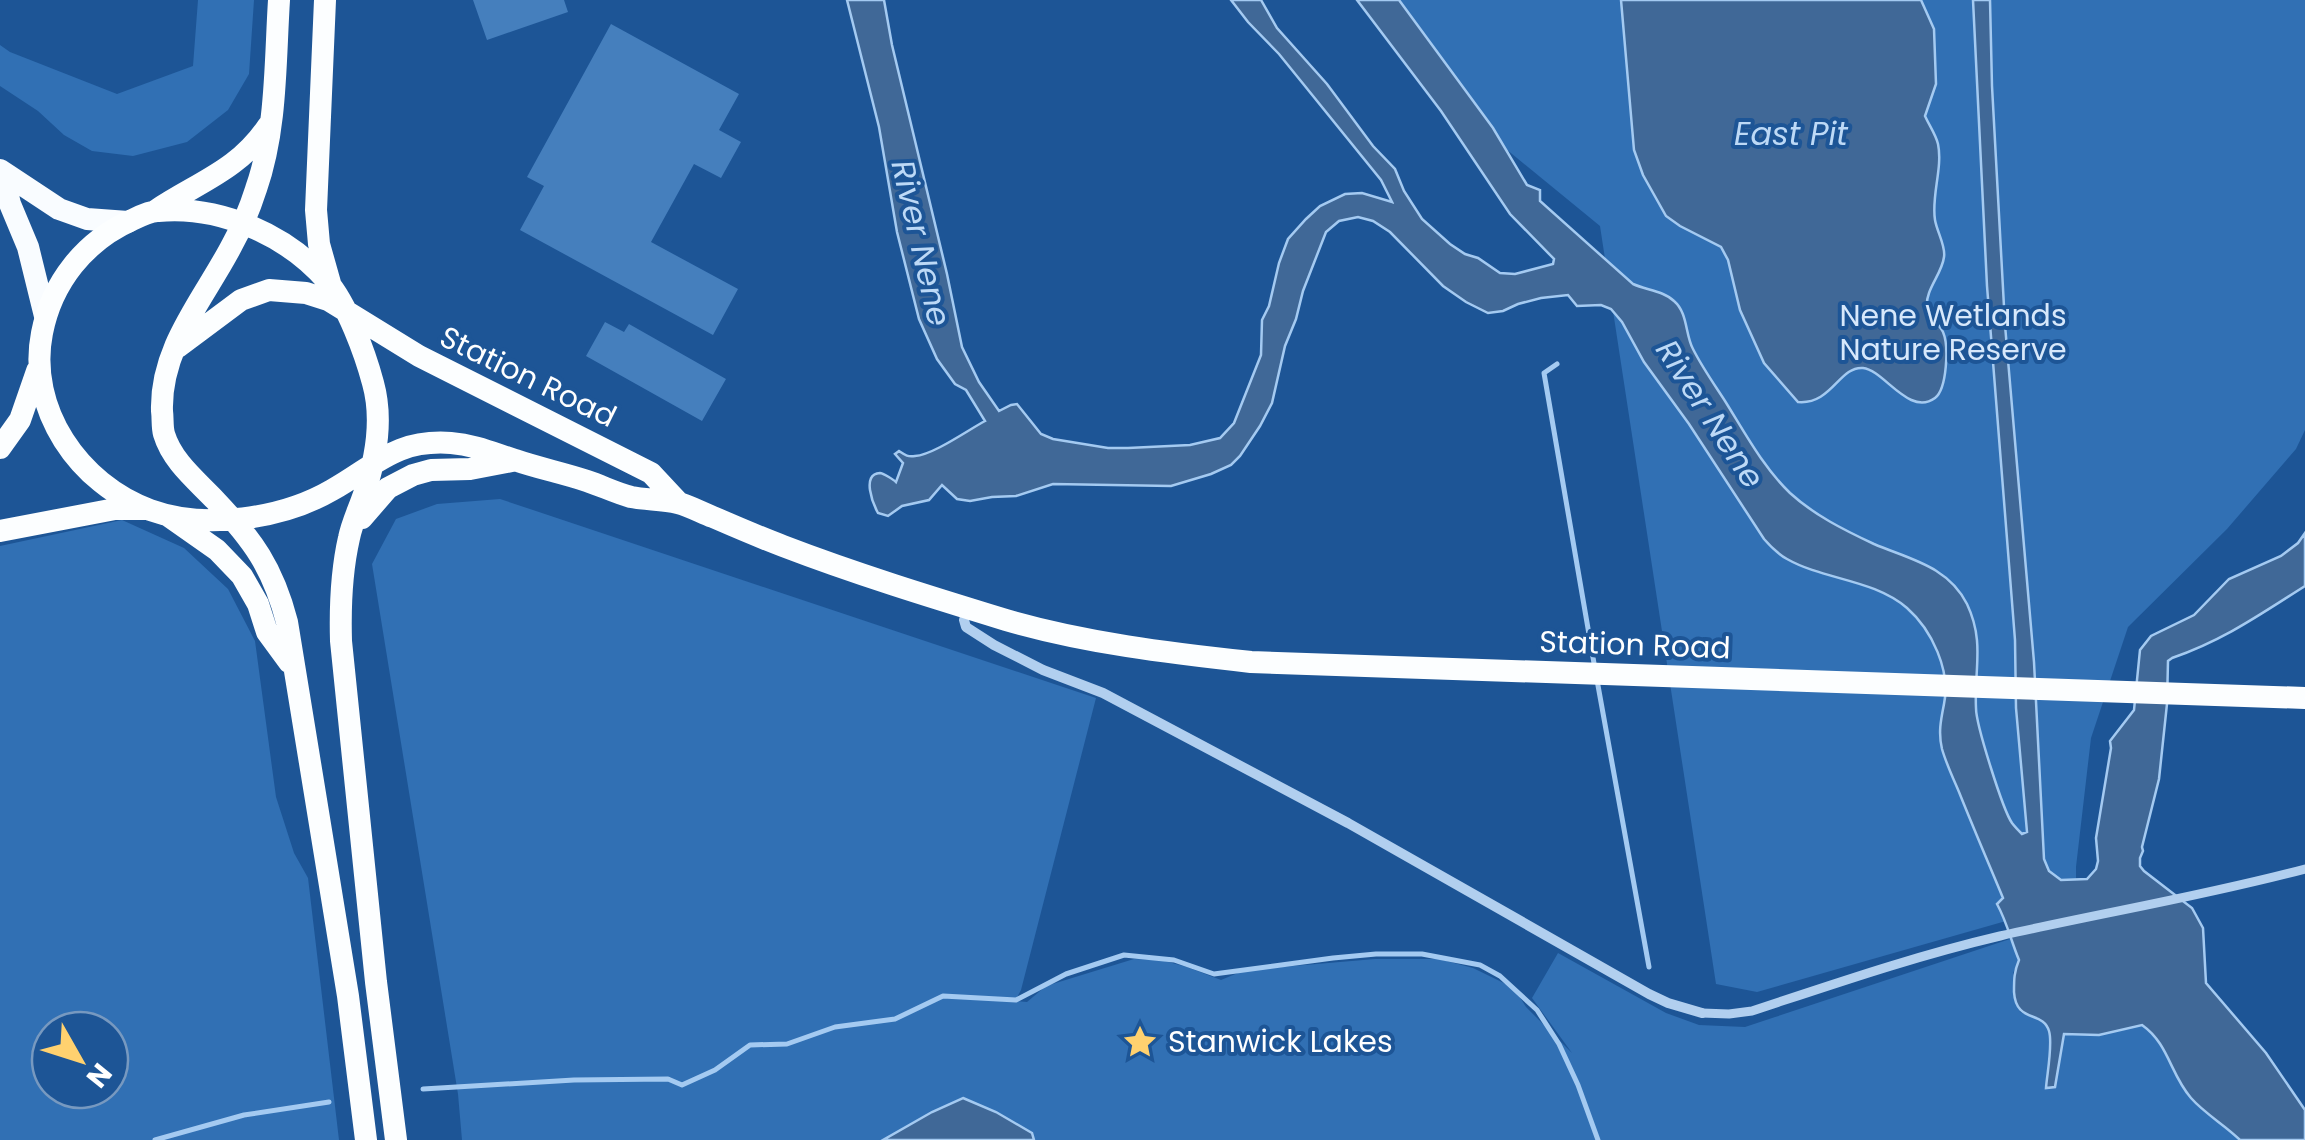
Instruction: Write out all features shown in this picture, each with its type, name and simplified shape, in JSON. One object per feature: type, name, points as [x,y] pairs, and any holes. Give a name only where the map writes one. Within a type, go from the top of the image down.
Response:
[{"type":"highway","points":[[279,0],[270,124],[262,167],[231,248],[197,302],[173,351],[164,378],[164,433],[195,481],[260,552],[274,579],[287,622],[348,996],[366,1140]]},
{"type":"highway","points":[[325,0],[316,210],[319,244],[332,286],[374,384],[379,418],[366,489],[350,530],[340,597],[341,641],[396,1140]]},
{"type":"highway","points":[[0,448],[20,420],[38,369],[45,316],[56,288],[70,268],[103,235],[228,168],[247,153],[270,124]]},
{"type":"highway","points":[[155,210],[221,216],[266,233],[317,270],[332,286]]},
{"type":"highway","points":[[173,351],[241,300],[269,290],[306,293],[328,300],[344,311]]},
{"type":"highway","name":"Station Road","points":[[344,311],[419,356],[631,461],[651,473],[679,504]]},
{"type":"highway","points":[[38,369],[52,421],[71,452],[116,493],[157,512],[217,550],[242,576],[258,604],[267,632],[293,668]]},
{"type":"highway","name":"Station Road","points":[[371,466],[414,444],[484,448],[629,497],[679,504],[787,547],[1031,628],[1126,646],[1250,662],[2305,698]]},
{"type":"highway","points":[[350,530],[388,488],[412,475],[515,460]]},
{"type":"highway","points":[[0,531],[115,509],[233,520],[275,512],[320,497],[371,466]]},
{"type":"main road","points":[[1,171],[59,209],[88,219],[128,222]]},
{"type":"main road","points":[[1,171],[28,247],[45,316]]},
{"type":"street","points":[[968,608],[966,627],[994,645],[1103,693],[1348,824],[1649,994],[1702,1013],[1752,1012],[1916,958],[2000,936],[2216,892],[2305,869]]},
{"type":"green space","points":[[198,0],[254,0],[249,74],[228,110],[187,142],[133,156],[92,151],[64,135],[38,111],[0,86],[0,45],[117,94],[193,66]]},
{"type":"green space","name":"Nene Wetlands Nature Reserve","points":[[1399,0],[2305,0],[2305,430],[2296,449],[2227,529],[2128,627],[2091,738],[2076,867],[2076,908],[2006,921],[1757,992],[1716,984],[1600,226],[1506,149]]},
{"type":"green space","points":[[500,499],[1096,698],[1015,1001],[1027,1002],[1046,986],[1134,959],[1161,960],[1221,980],[1245,970],[1375,959],[1439,959],[1473,968],[1514,988],[1526,1007],[1572,1053],[1532,998],[1558,953],[1666,1013],[1699,1025],[1745,1027],[2010,939],[2019,960],[2013,973],[2020,1012],[2045,1022],[2050,1032],[2063,1039],[2064,1034],[2099,1034],[2142,1025],[2159,1039],[2175,1073],[2240,1140],[462,1140],[458,1094],[372,564],[396,519],[437,504]]},
{"type":"green space","points":[[122,520],[184,548],[228,589],[255,641],[276,797],[294,853],[308,878],[339,1140],[0,1140],[0,546]]},
{"type":"water","name":"River Nene","points":[[847,0],[884,0],[962,347],[979,382],[999,411],[1017,404],[1041,434],[1108,448],[1128,448],[1190,445],[1220,438],[1234,423],[1261,355],[1262,320],[1288,239],[1320,206],[1345,194],[1362,193],[1392,202],[1381,180],[1231,0],[1261,0],[1277,28],[1395,169],[1422,219],[1450,244],[1500,273],[1515,274],[1553,264],[1554,259],[1510,214],[1441,111],[1357,0],[1399,0],[1493,128],[1527,185],[1540,190],[1540,201],[1633,284],[1665,295],[1679,306],[1700,362],[1780,483],[1830,522],[1926,565],[1959,591],[1976,631],[1976,708],[1980,731],[2008,815],[2022,834],[2027,832],[1987,286],[1973,0],[1990,0],[2005,325],[2034,662],[2044,859],[2049,871],[2061,880],[2087,879],[2096,869],[2096,838],[2110,741],[2134,710],[2140,650],[2151,636],[2194,615],[2229,579],[2281,556],[2305,533],[2305,586],[2225,635],[2168,661],[2159,779],[2140,866],[2192,908],[2203,928],[2206,983],[2266,1053],[2305,1110],[2305,1140],[2240,1140],[2191,1098],[2158,1041],[2142,1025],[2099,1035],[2064,1034],[2055,1087],[2046,1088],[2049,1031],[2041,1021],[2019,1009],[2016,1002],[2014,979],[2019,960],[1997,904],[2003,898],[1942,749],[1945,678],[1932,639],[1916,617],[1894,598],[1801,566],[1769,545],[1611,309],[1601,305],[1577,306],[1568,295],[1488,313],[1443,286],[1390,232],[1373,221],[1358,217],[1339,221],[1326,232],[1303,291],[1272,403],[1231,465],[1171,486],[1053,484],[1016,496],[970,501],[957,499],[942,485],[929,500],[902,506],[888,516],[878,513],[870,490],[871,478],[880,473],[896,482],[903,463],[895,454],[899,451],[908,456],[922,455],[985,421],[966,390],[955,384],[937,359],[919,319],[897,232],[879,127]]},
{"type":"water","name":"East Pit","points":[[1621,0],[1921,0],[1934,29],[1936,84],[1925,116],[1938,144],[1934,211],[1944,253],[1927,301],[1946,347],[1944,377],[1935,398],[1916,402],[1863,368],[1848,373],[1819,398],[1798,402],[1764,363],[1740,310],[1721,247],[1666,216],[1643,175],[1634,150]]},
{"type":"water","points":[[963,1098],[1032,1133],[1034,1140],[883,1140],[932,1112]]},
{"type":"building","points":[[473,0],[564,0],[568,12],[487,40]]},
{"type":"building","points":[[611,24],[739,94],[719,130],[741,142],[721,178],[694,164],[651,242],[738,289],[713,335],[520,230],[544,186],[527,177]]},
{"type":"building","points":[[605,322],[624,332],[629,324],[726,379],[702,421],[586,356]]},
{"type":"waterway","points":[[1557,364],[1544,373],[1595,669]]},
{"type":"waterway","points":[[1597,680],[1649,967]]},
{"type":"waterway","points":[[423,1089],[574,1080],[668,1079],[682,1085],[715,1070],[750,1045],[787,1044],[835,1027],[895,1019],[943,996],[1016,1000],[1066,974],[1124,955],[1174,960],[1214,974],[1333,958],[1422,954],[1480,965],[1500,976],[1537,1010],[1559,1044],[1598,1140]]},
{"type":"waterway","points":[[155,1140],[244,1115],[329,1102]]},
{"type":"place","name":"Stanwick Lakes","points":[[1140,1042]]}]
